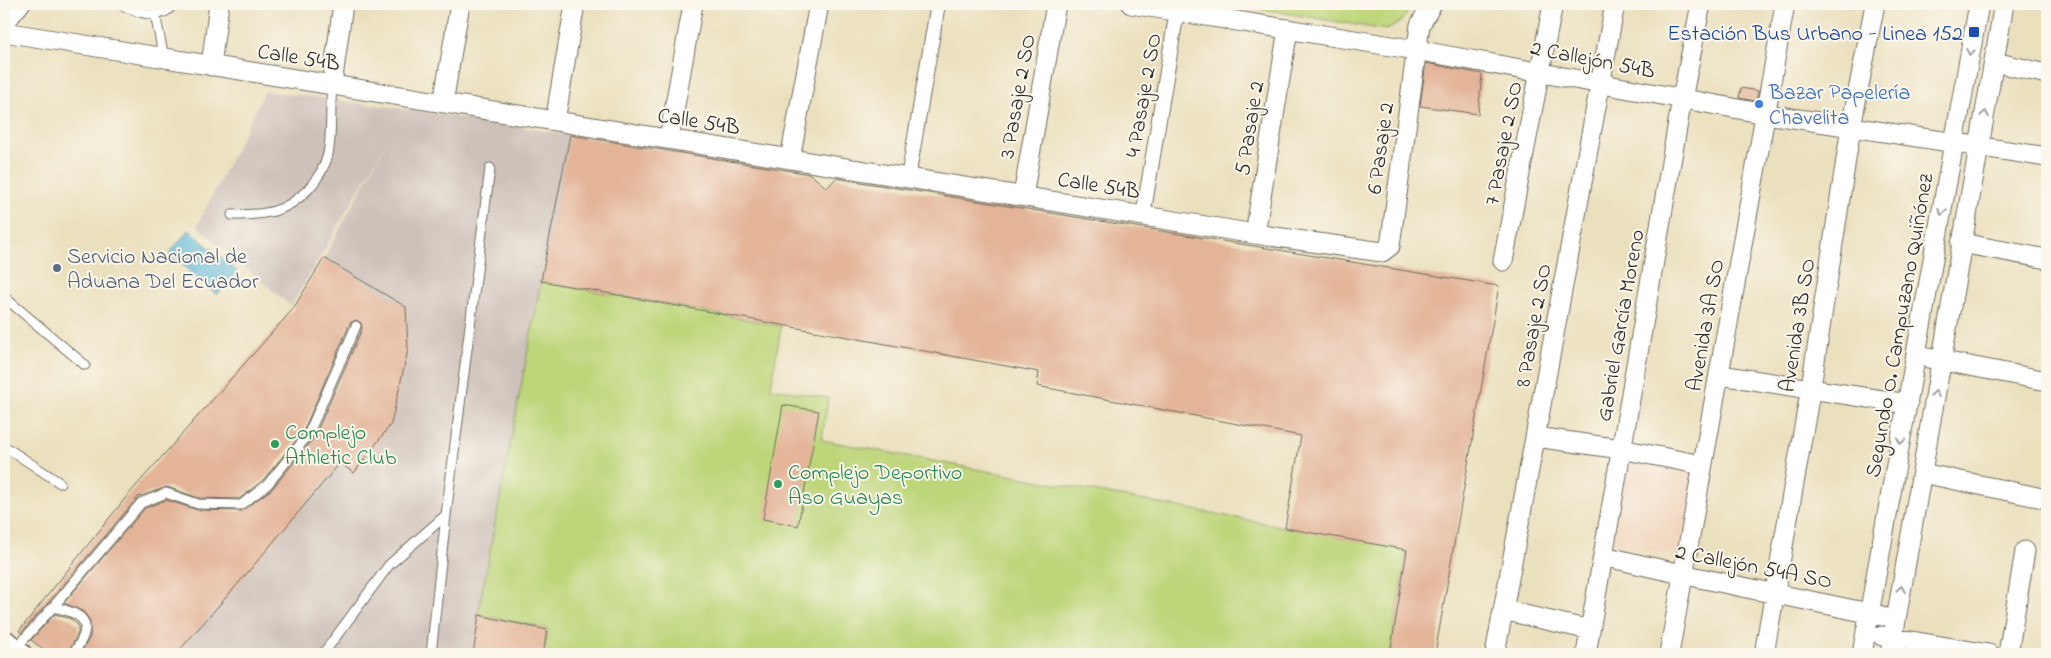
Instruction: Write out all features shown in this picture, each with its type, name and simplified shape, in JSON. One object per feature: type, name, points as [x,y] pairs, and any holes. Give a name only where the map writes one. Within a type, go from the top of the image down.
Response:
[{"type":"street","points":[[4,23],[20,4]]},
{"type":"street","points":[[211,66],[219,4]]},
{"type":"street","points":[[332,85],[343,4]]},
{"type":"street","points":[[443,103],[460,4]]},
{"type":"street","points":[[555,121],[575,4]]},
{"type":"street","points":[[669,139],[693,4]]},
{"type":"street","points":[[790,159],[819,4]]},
{"type":"street","points":[[908,178],[938,4]]},
{"type":"street","name":"3 Pasaje 2 SO","points":[[1023,196],[1056,4]]},
{"type":"street","name":"2 Callejón 54B","points":[[1131,4],[1416,50],[1766,114],[2047,157]]},
{"type":"street","name":"7 Pasaje 2 SO","points":[[1503,261],[1553,4]]},
{"type":"street","name":"8 Pasaje 2 SO","points":[[1495,654],[1615,4]]},
{"type":"street","name":"Gabriel García Moreno","points":[[1586,654],[1682,99],[1701,4]]},
{"type":"street","name":"Avenida 3A SO","points":[[1669,654],[1685,576],[1702,465],[1720,375],[1785,4]]},
{"type":"street","name":"Avenida 3B SO","points":[[1764,654],[1811,388],[1851,127],[1875,4]]},
{"type":"street","name":"Segundo O. Campuzano Quiñónez","points":[[1862,654],[1979,4]]},
{"type":"street","points":[[1892,646],[1940,361],[2004,4]]},
{"type":"street","name":"6 Pasaje 2","points":[[1386,250],[1390,246],[1420,25],[1429,5]]},
{"type":"street","name":"4 Pasaje 2 SO","points":[[1143,216],[1177,11]]},
{"type":"street","name":"5 Pasaje 2","points":[[1255,234],[1288,29]]},
{"type":"street","name":"Calle 54B","points":[[4,32],[1255,234],[1382,252],[1386,250]]},
{"type":"street","points":[[1994,62],[2047,74]]},
{"type":"street","points":[[1961,243],[2047,259]]},
{"type":"street","points":[[1916,356],[2047,381]]},
{"type":"street","points":[[1720,375],[1908,404]]},
{"type":"street","points":[[1536,437],[1621,449],[1702,465]]},
{"type":"street","points":[[1922,473],[2047,498]]},
{"type":"street","points":[[2008,654],[2025,551]]},
{"type":"street","name":"2 Callejón 54A SO","points":[[1604,556],[1685,576],[1774,592],[1896,619]]},
{"type":"street","points":[[1503,610],[1590,630]]},
{"type":"street","points":[[1866,633],[1892,646],[1989,654]]},
{"type":"lane","points":[[119,4],[138,12],[155,14],[170,8],[173,4]]},
{"type":"lane","points":[[155,14],[164,58]]},
{"type":"lane","points":[[232,215],[257,215],[276,210],[295,201],[309,189],[320,172],[328,154],[332,85]]},
{"type":"lane","points":[[432,654],[446,515],[490,168]]},
{"type":"lane","points":[[4,297],[85,365]]},
{"type":"lane","points":[[13,648],[53,608],[141,503],[166,493],[198,504],[241,505],[267,485],[308,436],[356,326]]},
{"type":"lane","points":[[4,446],[60,483]]},
{"type":"lane","points":[[322,654],[389,565],[446,515]]},
{"type":"lane","points":[[53,608],[70,611],[80,617],[86,626],[86,633],[73,654]]},
{"type":"shaded area","points":[[265,91],[405,109],[570,135],[472,654],[176,654],[340,463],[354,473],[391,424],[408,350],[406,307],[324,258],[391,135],[291,306],[197,226]]},
{"type":"shaded area","points":[[1626,456],[1697,469],[1684,556],[1612,545]]},
{"type":"green space","points":[[1232,4],[1409,4],[1405,17],[1386,30]]},
{"type":"green space","name":"Complejo Deportivo Aso Guayas","points":[[541,281],[781,326],[771,388],[828,398],[822,440],[1407,550],[1390,654],[544,654],[548,629],[478,614]]},
{"type":"water","points":[[189,230],[237,271],[217,295],[169,253]]},
{"type":"building","points":[[1426,63],[1482,74],[1478,114],[1420,106]]},
{"type":"building","points":[[1741,88],[1758,91],[1756,101],[1739,98]]},
{"type":"building","points":[[570,135],[810,174],[827,188],[836,178],[1499,286],[1435,654],[1390,654],[1407,550],[1285,528],[1301,436],[1037,386],[1039,372],[541,281]]},
{"type":"building","name":"Complejo Athletic Club","points":[[324,258],[406,307],[408,350],[391,424],[354,473],[340,463],[176,654],[80,654],[90,637],[90,621],[84,612],[64,603],[145,508],[166,500],[198,510],[241,511],[272,489],[314,438],[362,329],[361,323],[356,320],[350,323],[303,432],[263,480],[239,499],[199,498],[167,487],[138,497],[21,633],[19,631],[127,496],[293,309]]},
{"type":"building","points":[[783,405],[819,411],[798,526],[763,519]]},
{"type":"building","points":[[55,614],[71,619],[78,625],[78,633],[67,654],[50,654],[31,640]]},
{"type":"building","points":[[479,615],[547,630],[543,654],[473,654]]},
{"type":"place","name":"Estación Bus Urbano - Linea 152","points":[[1974,32]]},
{"type":"place","name":"Bazar Papelería Chavelita","points":[[1759,104]]},
{"type":"place","name":"Servicio Nacional de Aduana Del Ecuador","points":[[57,268]]},
{"type":"place","name":"Complejo Athletic Club","points":[[275,444]]},
{"type":"place","name":"Complejo Deportivo Aso Guayas","points":[[778,484]]}]
